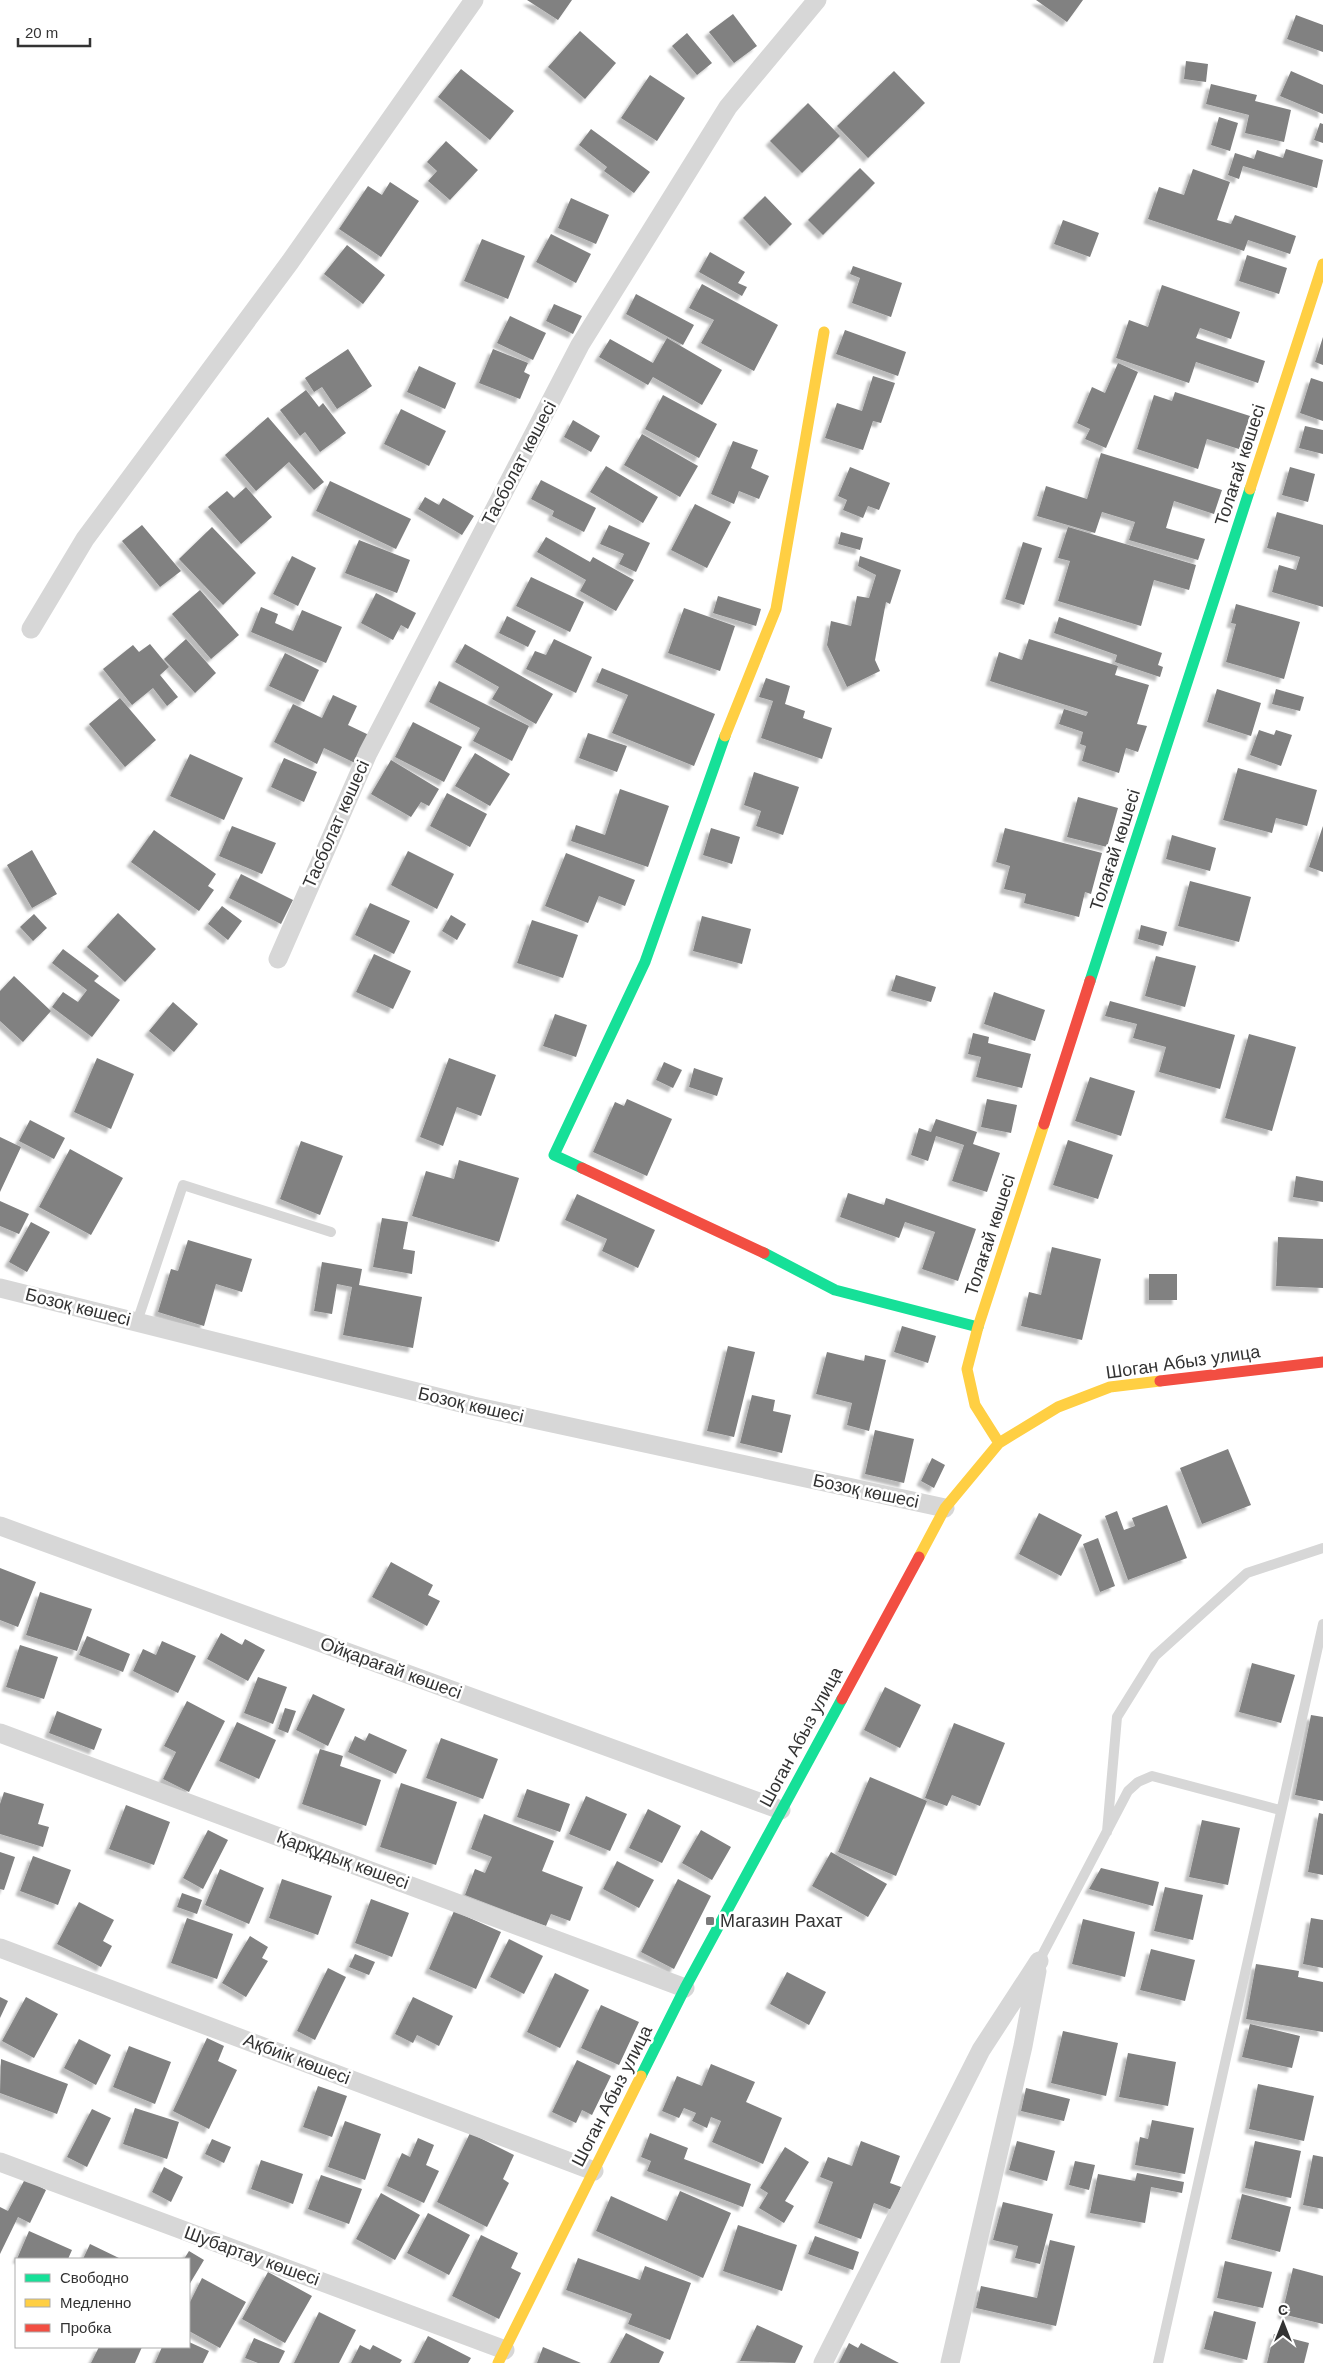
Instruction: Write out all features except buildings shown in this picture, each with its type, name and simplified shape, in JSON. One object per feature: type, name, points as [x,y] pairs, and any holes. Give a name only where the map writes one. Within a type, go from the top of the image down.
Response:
[{"type":"street","points":[[31,629],[85,539],[290,262],[474,0]]},
{"type":"street","name":"Тасболат көшесі","points":[[278,959],[368,753],[580,345],[728,107],[817,0]]},
{"type":"street","name":"Толағай көшесі","points":[[999,1442],[975,1405],[967,1369],[978,1327],[1323,264]]},
{"type":"street","points":[[824,332],[799,487],[776,609],[726,732],[645,962],[554,1155],[754,1248],[835,1290],[978,1327]]},
{"type":"street","name":"Бозоқ көшесі","points":[[0,1288],[473,1406],[945,1508]]},
{"type":"street","name":"Шоган Абыз улица","points":[[502,2356],[685,1988],[945,1508],[999,1442],[1058,1407],[1110,1387],[1323,1362]]},
{"type":"street","name":"Ойқарағай көшесі","points":[[0,1526],[781,1810]]},
{"type":"street","name":"Қарқұдық көшесі","points":[[0,1733],[685,1988]]},
{"type":"street","name":"Ақбиік көшесі","points":[[0,1948],[594,2171]]},
{"type":"street","points":[[823,2363],[981,2050],[1039,1961]]},
{"type":"street","points":[[950,2363],[1020,2055],[1039,1961]]},
{"type":"street","name":"Шубартау көшесі","points":[[0,2162],[502,2356]]},
{"type":"lane","points":[[137,1322],[183,1185],[331,1232]]},
{"type":"lane","points":[[1107,1832],[1117,1716],[1155,1656],[1247,1573],[1323,1548]]},
{"type":"lane","points":[[1158,2363],[1323,1624]]},
{"type":"lane","points":[[1039,1961],[1128,1791],[1138,1782],[1152,1776],[1280,1810]]},
{"type":"traffic: fast","points":[[1090,981],[1250,489]]},
{"type":"traffic: fast","points":[[582,1168],[554,1155],[645,962],[725,736]]},
{"type":"traffic: fast","points":[[764,1253],[835,1290],[978,1327]]},
{"type":"traffic: fast","points":[[641,2076],[685,1988],[842,1699]]},
{"type":"traffic: slow","points":[[1250,489],[1323,264]]},
{"type":"traffic: slow","points":[[725,736],[776,609],[824,332]]},
{"type":"traffic: slow","points":[[999,1443],[975,1405],[967,1369],[978,1327],[1044,1124]]},
{"type":"traffic: slow","points":[[919,1557],[945,1508],[999,1443],[1058,1407],[1110,1387],[1160,1381]]},
{"type":"traffic: slow","points":[[498,2363],[641,2076]]},
{"type":"traffic: jam","points":[[1044,1124],[1090,981]]},
{"type":"traffic: jam","points":[[582,1168],[764,1253]]},
{"type":"traffic: jam","points":[[1160,1381],[1323,1362]]},
{"type":"traffic: jam","points":[[842,1699],[919,1557]]},
{"type":"place","name":"Магазин Рахат","points":[[710,1921]]}]
